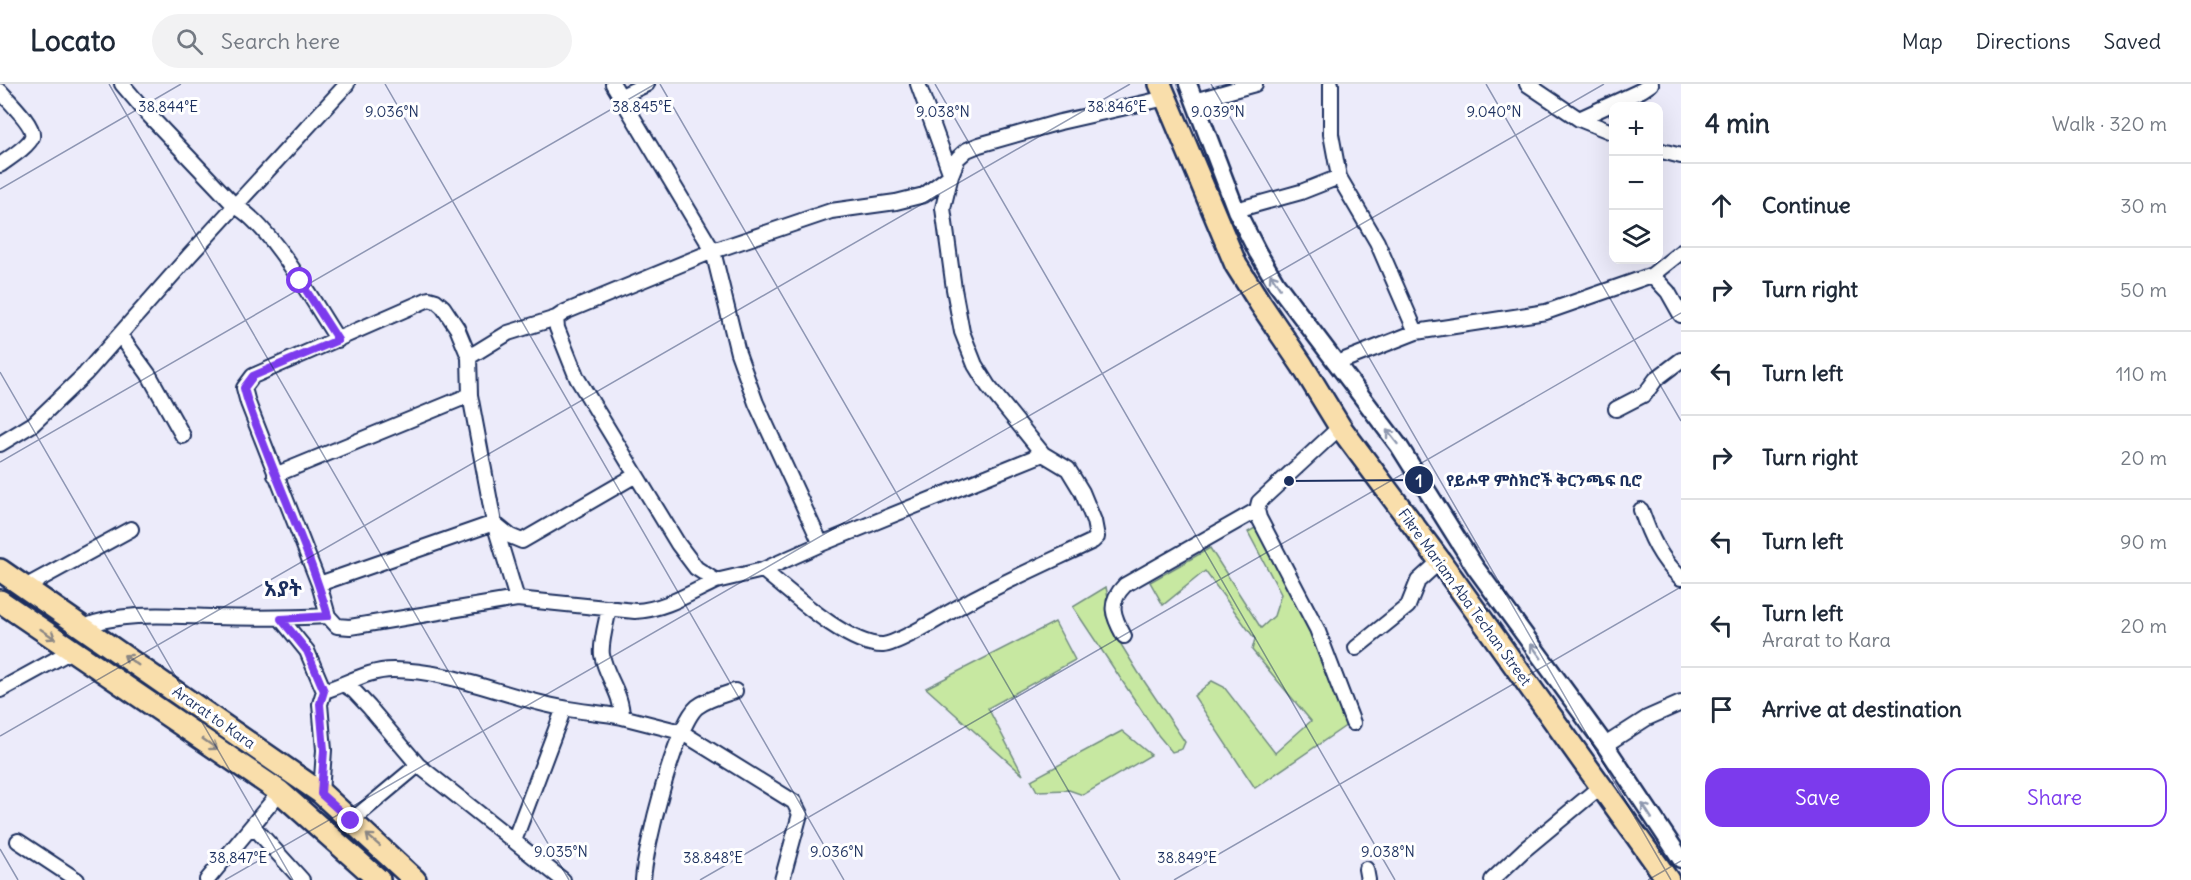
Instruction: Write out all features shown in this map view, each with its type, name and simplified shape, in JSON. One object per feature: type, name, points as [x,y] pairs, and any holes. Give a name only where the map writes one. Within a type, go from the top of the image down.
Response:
[{"type":"main road","name":"Fikre Mariam Aba Techan Street","points":[[1163,91],[1236,265],[1340,427],[1440,561],[1668,880]]},
{"type":"main road","name":"Ararat to Kara","points":[[0,570],[321,794],[415,880]]},
{"type":"main road","name":"Ararat to Kara","points":[[0,601],[280,792],[379,880]]},
{"type":"main road","points":[[144,699],[160,680]]},
{"type":"street","points":[[122,84],[235,206],[257,222],[338,340]]},
{"type":"street","points":[[0,444],[33,424],[86,374],[347,84]]},
{"type":"street","points":[[647,84],[617,90],[713,251],[738,353],[756,403],[821,544]]},
{"type":"street","points":[[918,84],[951,175]]},
{"type":"street","points":[[1188,84],[1236,210],[1276,283],[1400,446],[1475,567],[1605,745],[1681,859]]},
{"type":"street","points":[[1194,101],[1255,84]]},
{"type":"street","points":[[1331,84],[1331,134],[1339,177],[1377,242],[1416,332]]},
{"type":"street","points":[[1527,84],[1579,118],[1609,131]]},
{"type":"street","points":[[1579,118],[1651,84]]},
{"type":"street","points":[[0,91],[31,128],[32,137],[28,143],[0,165]]},
{"type":"street","points":[[763,570],[821,617],[858,639],[883,645],[1097,537],[1094,521],[1082,492],[1068,469],[1043,454],[988,386],[975,365],[962,332],[943,208],[951,175],[958,158],[967,150],[1163,91]]},
{"type":"street","points":[[1663,151],[1681,156]]},
{"type":"street","points":[[468,357],[508,333],[556,318],[713,251],[831,211],[896,202],[924,195],[951,175]]},
{"type":"street","points":[[1236,210],[1301,192],[1339,177]]},
{"type":"street","points":[[1337,363],[1416,332],[1546,312],[1608,292],[1652,275],[1681,252]]},
{"type":"street","points":[[1652,275],[1668,292],[1681,315]]},
{"type":"street","points":[[518,599],[494,523],[470,395],[468,357],[457,328],[443,307],[436,301],[429,299],[253,376],[246,383],[244,388],[248,403],[275,476],[319,584],[328,616],[337,626],[350,627],[518,599],[648,611],[664,606],[716,581],[763,570],[821,544],[1043,454]]},
{"type":"street","points":[[556,318],[557,328],[577,378],[636,475],[678,544],[696,568],[716,581]]},
{"type":"street","points":[[120,335],[149,375],[183,436]]},
{"type":"street","points":[[1616,409],[1645,394],[1656,379],[1681,360]]},
{"type":"street","points":[[275,476],[470,395]]},
{"type":"street","points":[[1340,427],[1259,502],[1257,510],[1259,518],[1317,629],[1353,723]]},
{"type":"street","points":[[494,523],[510,536],[522,541],[636,475]]},
{"type":"street","points":[[1124,636],[1113,613],[1117,593],[1125,585],[1257,510]]},
{"type":"street","points":[[1641,510],[1650,536],[1663,559],[1681,578]]},
{"type":"street","points":[[319,584],[494,523]]},
{"type":"street","points":[[25,587],[131,529]]},
{"type":"street","points":[[1356,648],[1408,606],[1418,581],[1440,561]]},
{"type":"street","points":[[609,608],[601,645],[602,656],[620,699],[622,717]]},
{"type":"street","points":[[83,627],[101,620],[156,616],[281,619],[328,616]]},
{"type":"street","points":[[281,619],[307,651],[324,691],[320,704],[324,750],[321,794]]},
{"type":"street","points":[[0,690],[73,650]]},
{"type":"street","points":[[324,691],[345,685],[369,673],[393,670],[452,679],[564,708],[622,717],[681,732],[794,802],[800,814],[782,880]]},
{"type":"street","points":[[345,685],[369,707],[418,765],[563,880]]},
{"type":"street","points":[[643,880],[649,838],[681,732],[695,709],[706,701],[735,691]]},
{"type":"street","points":[[1605,745],[1647,718],[1681,703]]},
{"type":"street","points":[[514,841],[564,708]]},
{"type":"street","points":[[351,821],[418,765]]},
{"type":"street","points":[[1492,880],[1524,850],[1602,786]]},
{"type":"street","points":[[207,880],[280,792]]},
{"type":"street","points":[[253,826],[302,880]]},
{"type":"street","points":[[18,842],[77,880]]},
{"type":"green space","points":[[1255,528],[1280,569],[1310,629],[1347,725],[1255,788],[1194,696],[1212,681],[1224,687],[1275,753],[1311,721],[1252,650],[1255,639],[1205,571],[1163,605],[1150,582],[1210,548],[1261,628],[1274,616],[1281,594],[1248,532]]},
{"type":"green space","points":[[1106,587],[1108,597],[1106,615],[1112,630],[1185,742],[1182,749],[1172,752],[1158,735],[1073,607]]},
{"type":"green space","points":[[1055,622],[1075,660],[988,708],[1023,775],[926,688]]},
{"type":"green space","points":[[1122,731],[1151,755],[1083,795],[1069,790],[1037,791],[1031,780]]},
{"type":"place","name":"የይሖዋ ምስክሮች ቅርንጫፍ ቢሮ","points":[[1289,481]]},
{"type":"district","name":"አያት","points":[[283,588]]},
{"type":"route","points":[[300,281],[338,340],[253,376],[244,388],[275,476],[319,584],[328,616],[281,619],[307,651],[324,691],[320,704],[324,727],[321,794],[351,821]]}]
